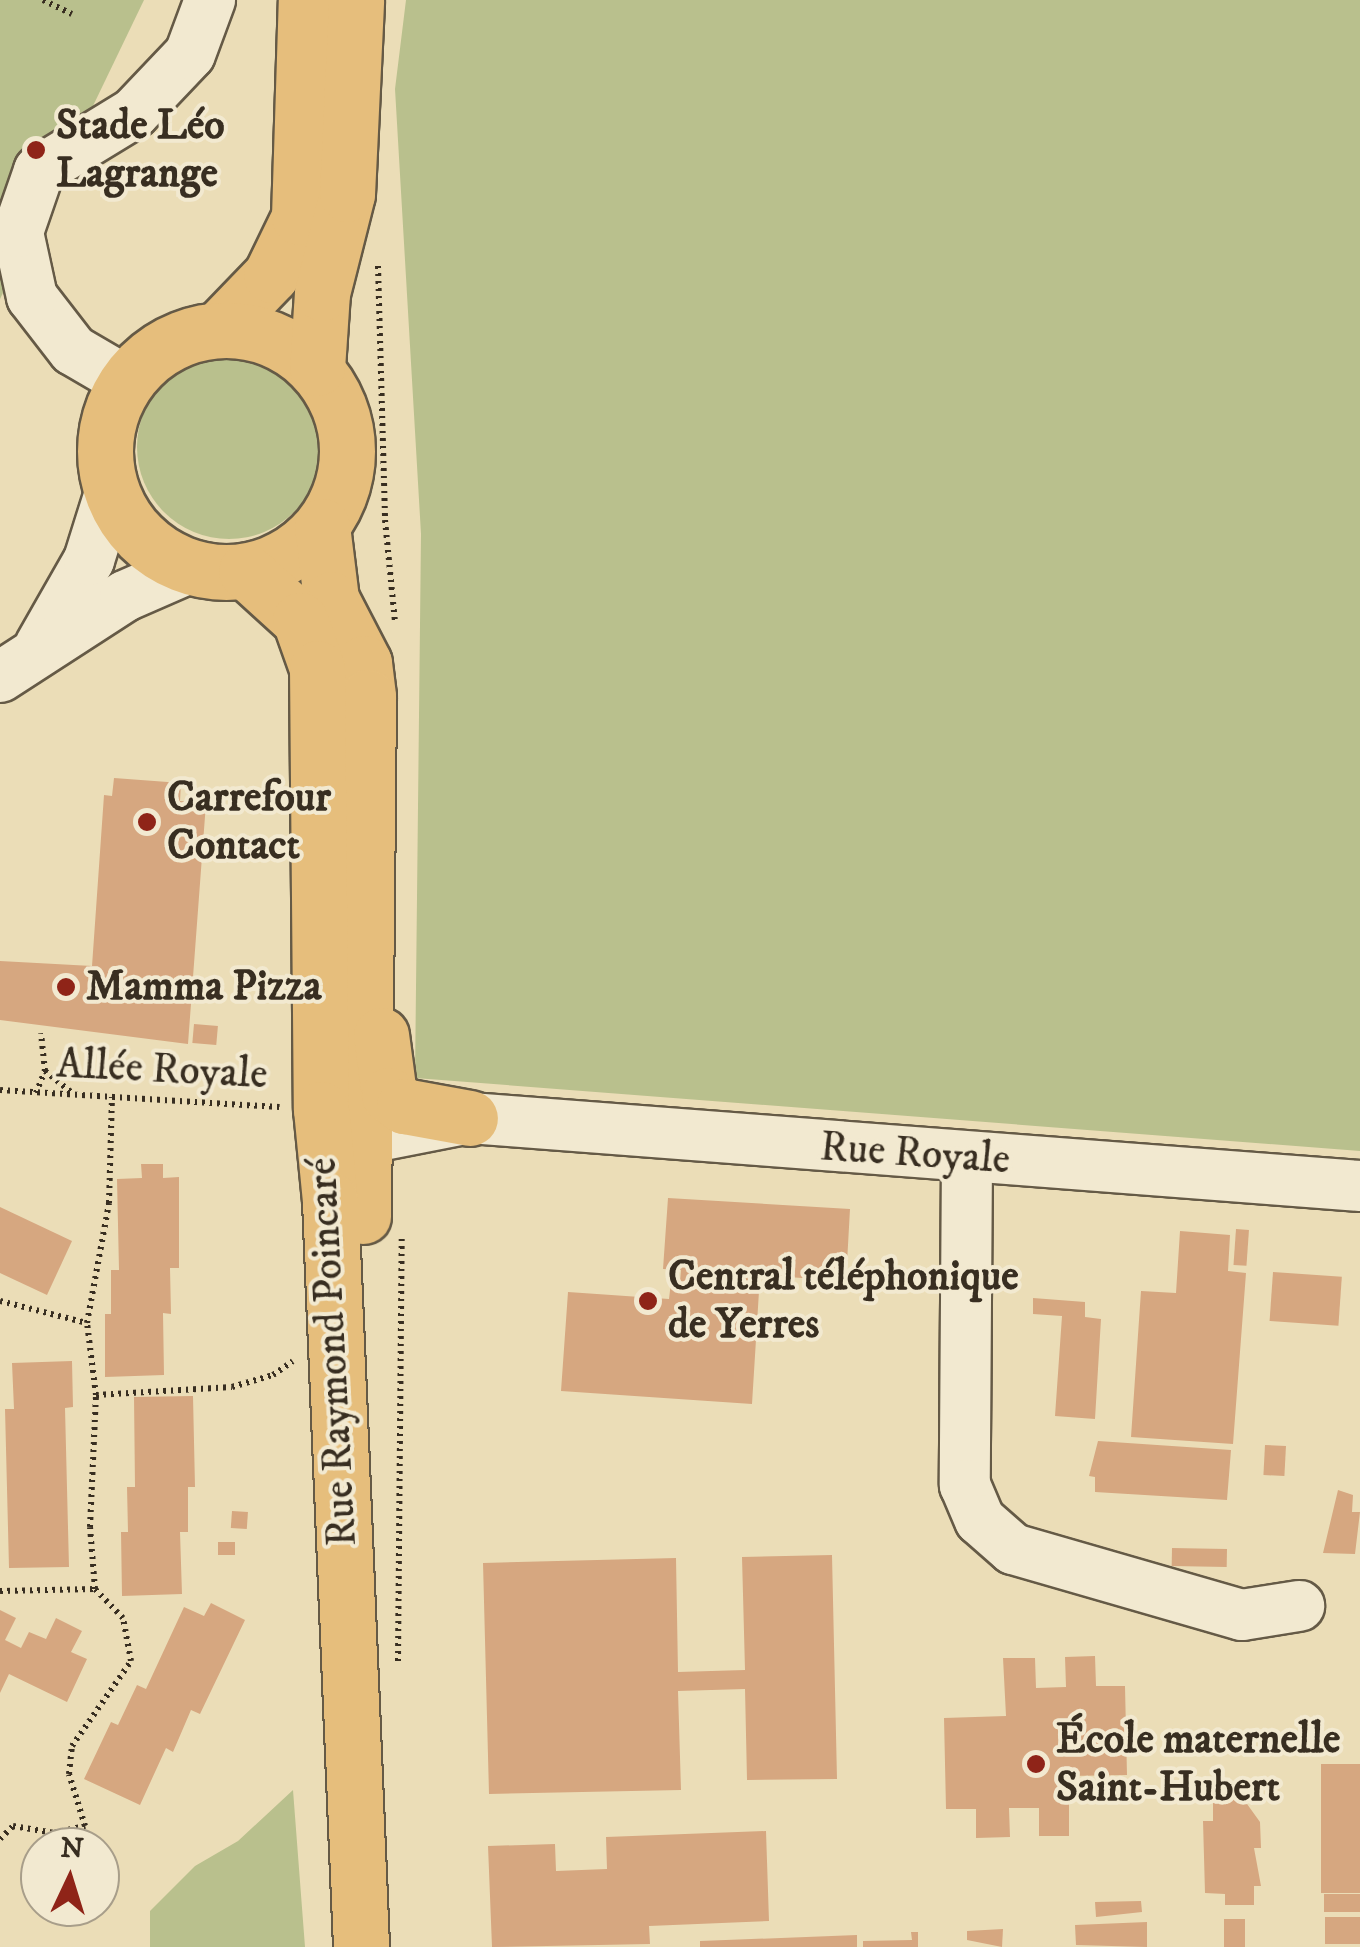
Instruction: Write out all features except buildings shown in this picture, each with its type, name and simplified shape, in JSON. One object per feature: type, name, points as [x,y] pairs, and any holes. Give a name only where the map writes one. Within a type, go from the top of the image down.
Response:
[{"type":"main road","points":[[219,329],[272,275],[298,217],[306,0]]},
{"type":"main road","points":[[317,368],[322,293],[347,194],[353,137],[356,0]]},
{"type":"main road","points":[[219,329],[269,338],[317,368],[335,396],[347,461],[338,498],[322,526],[300,548],[246,571],[189,568],[126,524],[111,490],[104,455],[109,418],[126,381],[152,354],[187,333],[219,329]]},
{"type":"main road","name":"Rue Raymond Poincaré","points":[[322,526],[331,599],[364,663],[364,895],[342,1124]]},
{"type":"main road","name":"Rue Raymond Poincaré","points":[[246,571],[300,620],[317,668],[323,1020],[343,1056],[342,1124],[365,1576],[376,1674],[361,1947]]},
{"type":"main road","name":"Rue Raymond Poincaré","points":[[364,895],[378,935],[382,1081],[388,1094],[404,1106],[470,1118]]},
{"type":"street","points":[[126,381],[73,350],[32,296],[18,232],[39,171],[134,113],[190,54],[210,0]]},
{"type":"street","points":[[18,666],[89,560],[111,490]]},
{"type":"street","points":[[18,666],[125,596],[189,568]]},
{"type":"street","name":"Rue Royale","points":[[342,1124],[470,1118],[1360,1186]]},
{"type":"street","points":[[967,1158],[964,1484],[980,1520],[1013,1549],[1242,1615],[1299,1606]]},
{"type":"path","points":[[43,0],[72,14]]},
{"type":"path","points":[[378,258],[384,520],[397,598],[394,638]]},
{"type":"path","points":[[36,1092],[45,1071],[41,1034]]},
{"type":"path","points":[[45,1071],[74,1095]]},
{"type":"path","name":"Allée Royale","points":[[0,1090],[112,1097],[342,1124]]},
{"type":"path","points":[[0,1820],[54,1833],[85,1826],[69,1774],[72,1746],[121,1677],[132,1645],[123,1618],[95,1590],[96,1395],[87,1323],[109,1203],[112,1097]]},
{"type":"path","points":[[376,1674],[402,1220]]},
{"type":"path","points":[[0,1301],[87,1323]]},
{"type":"path","points":[[96,1395],[232,1387],[304,1358]]},
{"type":"path","points":[[0,1591],[95,1590]]},
{"type":"path","points":[[0,1839],[13,1826]]},
{"type":"green space","name":"Stade Léo Lagrange","points":[[0,0],[144,0],[0,299]]},
{"type":"green space","points":[[406,0],[1360,0],[1360,1151],[415,1078],[421,534],[395,89]]},
{"type":"green space","points":[[229,355],[264,362],[294,382],[314,412],[321,447],[314,482],[294,512],[264,532],[229,539],[194,532],[164,512],[144,482],[137,447],[144,412],[164,382],[194,362]]},
{"type":"green space","points":[[293,1790],[305,1947],[150,1947],[150,1911],[195,1866],[238,1841]]},
{"type":"place","name":"Stade Léo Lagrange","points":[[36,150]]},
{"type":"place","name":"Carrefour Contact","points":[[147,822]]},
{"type":"place","name":"Mamma Pizza","points":[[66,987]]},
{"type":"place","name":"Central téléphonique de Yerres","points":[[648,1301]]},
{"type":"place","name":"École maternelle Saint-Hubert","points":[[1036,1764]]}]
